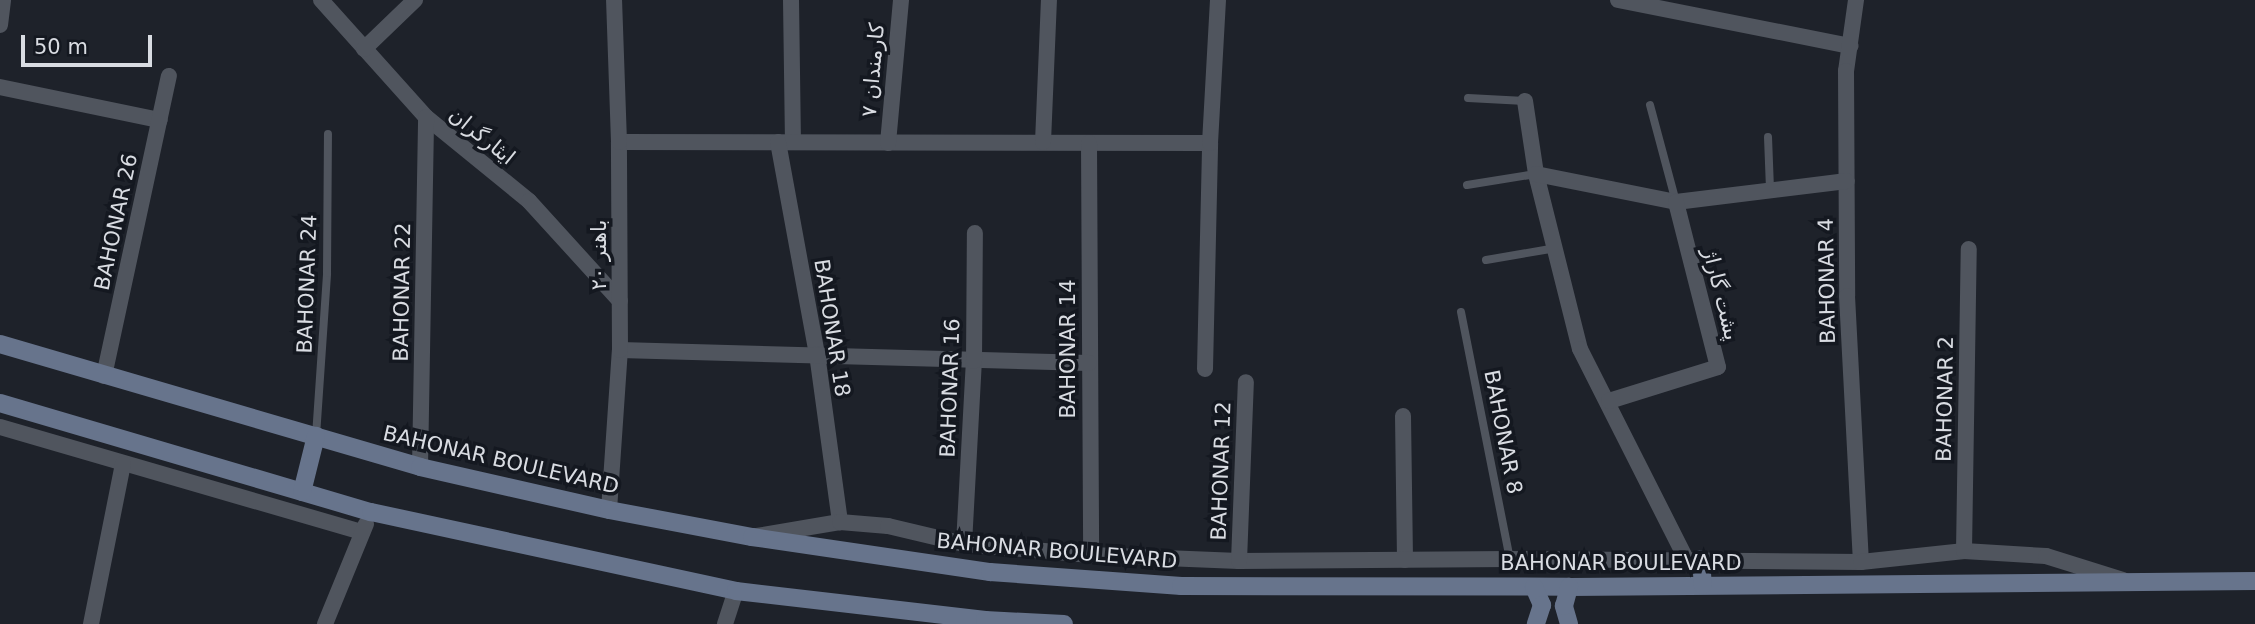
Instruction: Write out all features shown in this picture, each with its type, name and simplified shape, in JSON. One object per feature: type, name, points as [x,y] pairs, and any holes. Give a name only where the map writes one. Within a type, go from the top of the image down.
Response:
[{"type":"main road","name":"BAHONAR BOULEVARD","points":[[0,344],[420,467],[609,510],[752,537],[990,572],[1181,586],[1569,587],[2255,581]]},
{"type":"main road","points":[[0,403],[371,512],[736,591],[986,623],[1064,624]]},
{"type":"main road","points":[[302,492],[316,436]]},
{"type":"main road","points":[[1693,559],[1703,585]]},
{"type":"main road","points":[[1534,587],[1542,605],[1536,624]]},
{"type":"main road","points":[[1569,587],[1564,606],[1569,624]]},
{"type":"street","points":[[0,25],[4,0]]},
{"type":"street","name":"ایثارگران","points":[[321,0],[426,117],[529,201],[620,301]]},
{"type":"street","points":[[364,49],[415,0]]},
{"type":"street","name":"باهنر ۲۰","points":[[609,510],[620,350],[619,142],[614,0]]},
{"type":"street","name":"BAHONAR 18","points":[[791,0],[785,142],[840,522]]},
{"type":"street","name":"کارمندان ۷","points":[[888,143],[901,0]]},
{"type":"street","points":[[1044,142],[1049,0]]},
{"type":"street","points":[[1205,369],[1210,143],[1218,0]]},
{"type":"street","points":[[1618,0],[1702,8],[1850,46]]},
{"type":"street","name":"BAHONAR 4","points":[[1856,0],[1846,71],[1848,339],[1861,562]]},
{"type":"street","name":"BAHONAR 26","points":[[104,376],[169,76]]},
{"type":"street","points":[[0,87],[160,120]]},
{"type":"street","points":[[1525,101],[1536,174],[1580,348],[1693,559]]},
{"type":"street","name":"BAHONAR 22","points":[[420,467],[426,117]]},
{"type":"street","points":[[619,142],[1210,143]]},
{"type":"street","name":"BAHONAR 14","points":[[1089,143],[1091,555]]},
{"type":"street","points":[[1536,174],[1676,202],[1847,181]]},
{"type":"street","name":"پشت گاراژ","points":[[1609,401],[1718,367],[1676,202]]},
{"type":"street","name":"BAHONAR 16","points":[[964,544],[974,361],[975,233]]},
{"type":"street","name":"BAHONAR 2","points":[[1964,551],[1969,249]]},
{"type":"street","points":[[620,350],[1089,363]]},
{"type":"street","name":"BAHONAR 12","points":[[1239,561],[1246,382]]},
{"type":"street","points":[[1403,416],[1405,560]]},
{"type":"street","points":[[0,427],[362,532]]},
{"type":"street","points":[[91,624],[123,464]]},
{"type":"street","points":[[325,624],[371,512]]},
{"type":"street","points":[[752,537],[840,522],[888,526],[964,544],[1091,555],[1239,561],[1693,559],[1861,562],[1964,551],[2046,556],[2136,583]]},
{"type":"street","points":[[725,624],[736,591]]},
{"type":"lane","points":[[1468,98],[1525,101]]},
{"type":"lane","points":[[1650,105],[1676,202]]},
{"type":"lane","name":"BAHONAR 24","points":[[316,436],[327,273],[328,134]]},
{"type":"lane","points":[[1768,137],[1770,190]]},
{"type":"lane","points":[[1467,185],[1536,174]]},
{"type":"lane","points":[[1486,260],[1556,248]]},
{"type":"lane","name":"BAHONAR 8","points":[[1461,312],[1510,559]]}]
